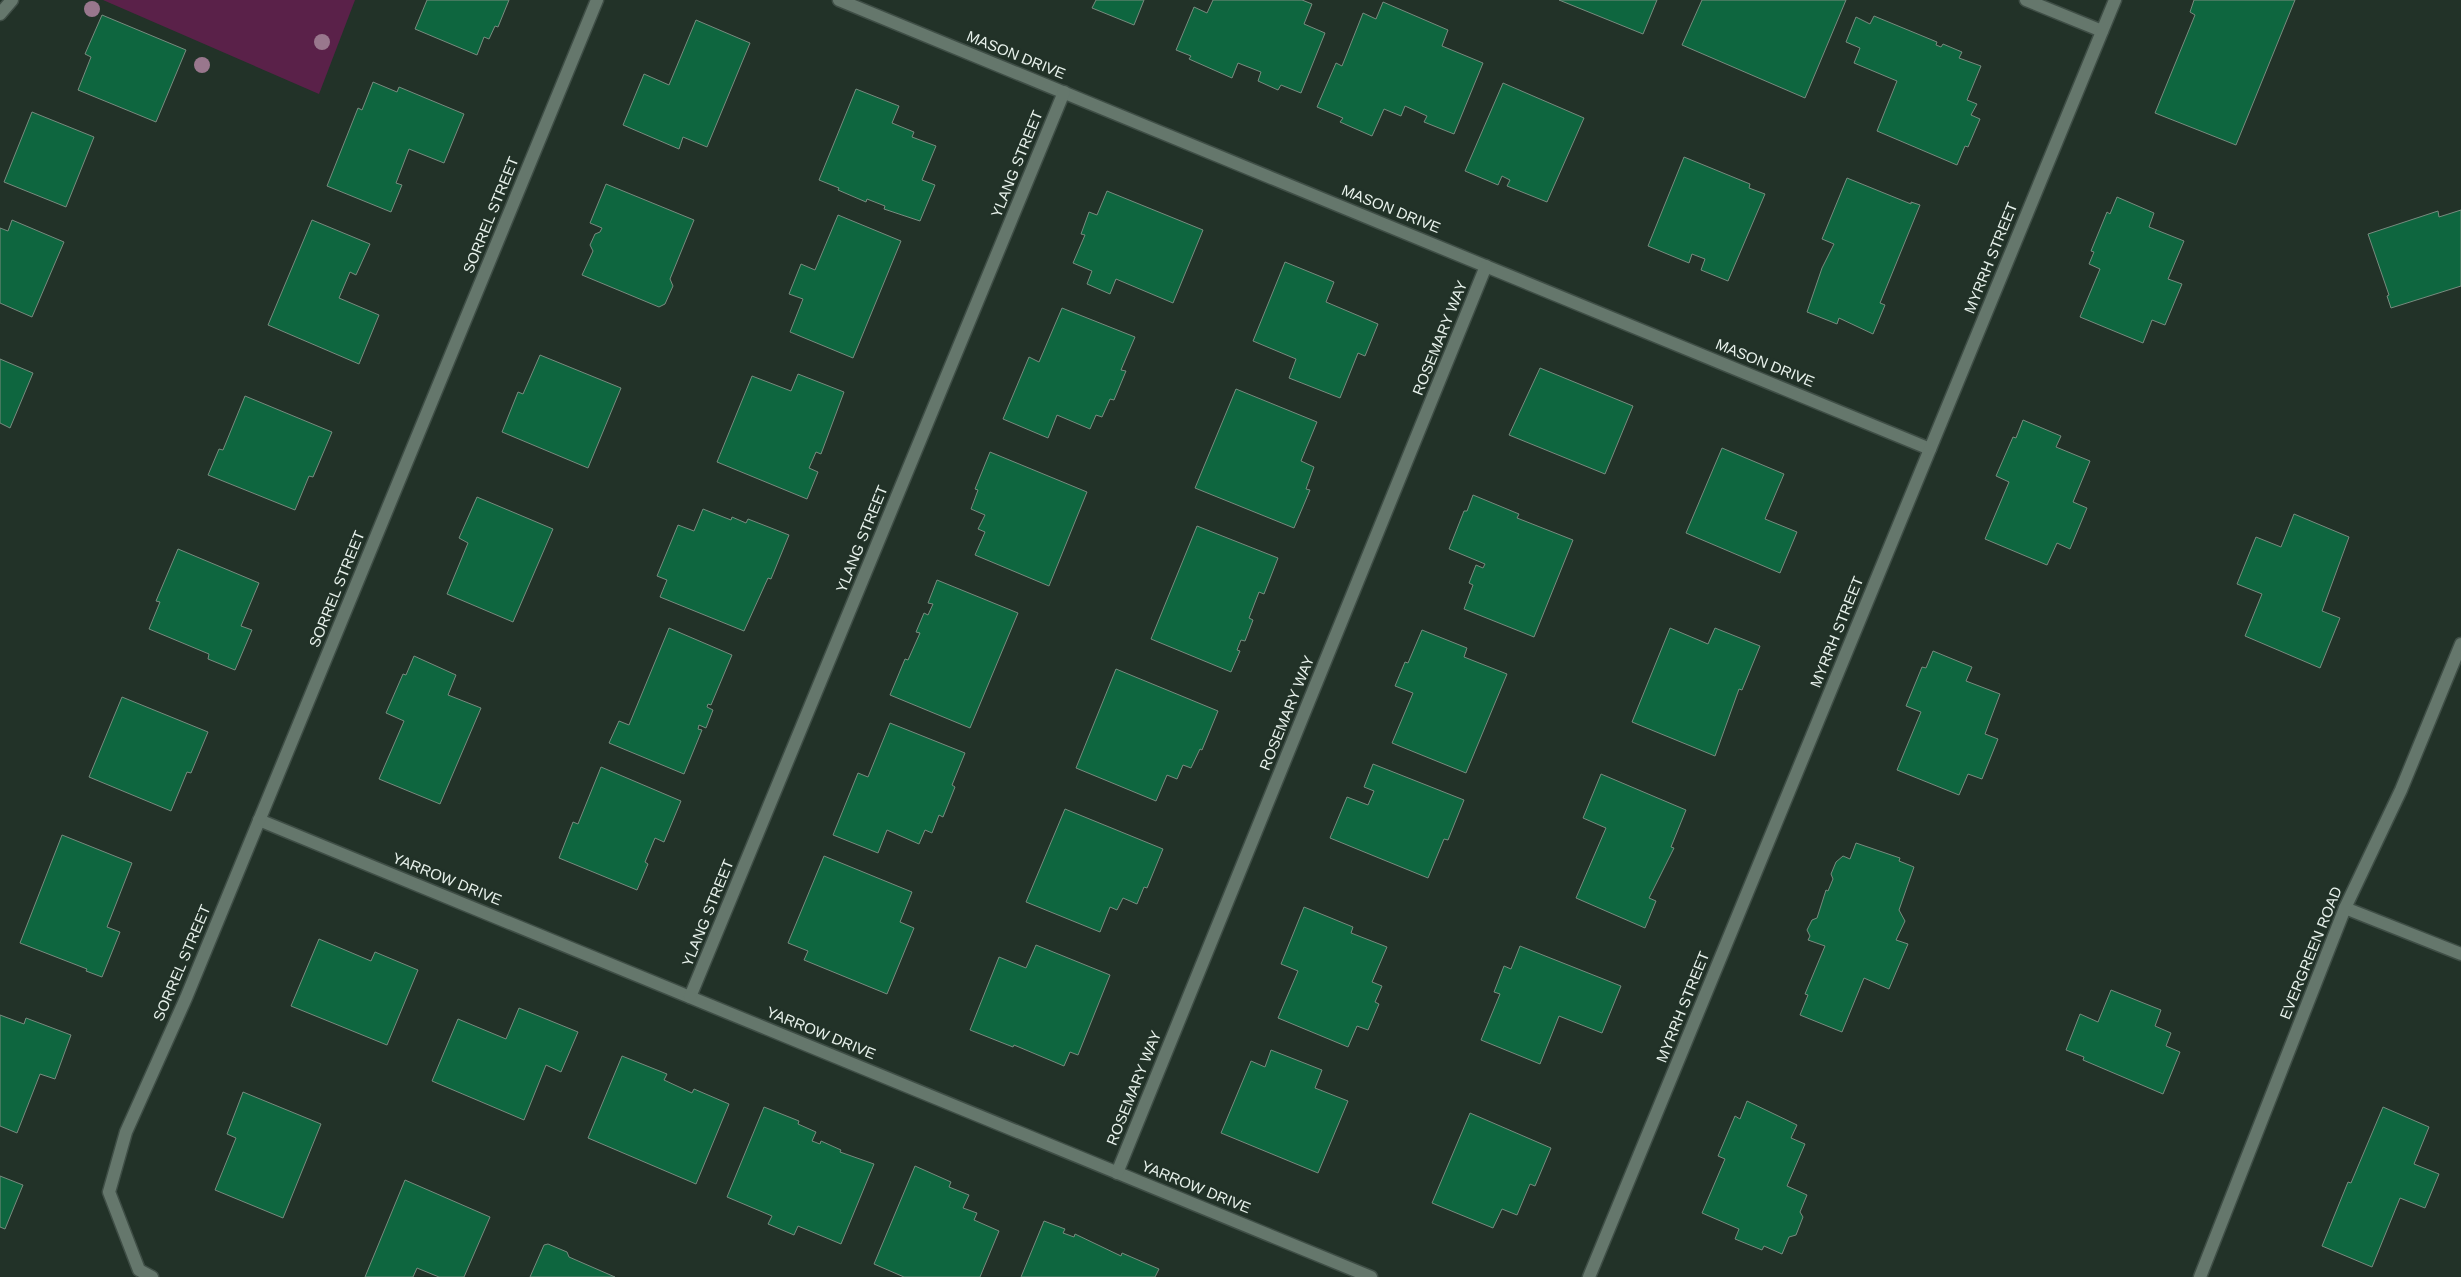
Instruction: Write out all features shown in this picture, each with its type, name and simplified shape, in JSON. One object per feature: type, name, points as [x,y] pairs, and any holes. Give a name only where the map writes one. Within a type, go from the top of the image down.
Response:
[{"type":"street","points":[[0,14],[12,0]]},
{"type":"street","name":"SORREL STREET","points":[[152,1277],[139,1270],[109,1192],[126,1132],[186,998],[597,0]]},
{"type":"street","name":"MASON DRIVE","points":[[839,0],[1930,449]]},
{"type":"street","points":[[2026,0],[2102,31]]},
{"type":"street","name":"MYRRH STREET","points":[[1589,1277],[2115,0]]},
{"type":"street","name":"YLANG STREET","points":[[690,997],[1064,92]]},
{"type":"street","name":"ROSEMARY WAY","points":[[1117,1172],[1486,266]]},
{"type":"street","name":"EVERGREEN ROAD","points":[[2200,1277],[2345,908],[2401,790],[2461,644]]},
{"type":"street","name":"YARROW DRIVE","points":[[259,820],[1371,1277]]},
{"type":"street","points":[[2345,908],[2461,954]]},
{"type":"shaded area","points":[[103,0],[355,0],[319,94]]},
{"type":"building","points":[[427,0],[509,0],[498,27],[495,26],[489,39],[484,37],[477,55],[415,29]]},
{"type":"building","points":[[1096,0],[1144,0],[1134,25],[1092,8]]},
{"type":"building","points":[[1213,0],[1302,0],[1312,4],[1304,24],[1325,33],[1301,93],[1281,85],[1278,90],[1258,81],[1261,72],[1238,63],[1232,78],[1189,59],[1191,56],[1176,50],[1194,7],[1207,13]]},
{"type":"building","points":[[1559,0],[1657,0],[1643,34]]},
{"type":"building","points":[[1702,0],[1846,0],[1805,98],[1682,45]]},
{"type":"building","points":[[2194,0],[2295,0],[2236,145],[2155,113],[2195,15],[2190,12]]},
{"type":"building","points":[[1383,2],[1448,30],[1442,46],[1483,63],[1454,134],[1424,122],[1427,116],[1405,106],[1401,116],[1384,109],[1372,136],[1340,122],[1343,118],[1317,107],[1336,63],[1342,66],[1363,13],[1376,19]]},
{"type":"building","points":[[102,15],[186,50],[156,122],[78,90],[91,57],[85,54]]},
{"type":"building","points":[[1874,16],[1937,42],[1936,45],[1941,47],[1943,44],[1962,52],[1959,58],[1981,66],[1967,100],[1977,104],[1971,115],[1980,119],[1968,147],[1965,146],[1957,165],[1877,131],[1897,81],[1854,63],[1860,48],[1846,42],[1856,17],[1870,24]]},
{"type":"building","points":[[696,20],[750,43],[707,147],[683,137],[679,149],[623,125],[644,74],[669,85]]},
{"type":"building","points":[[373,82],[397,92],[399,87],[464,114],[444,163],[409,149],[396,183],[402,185],[391,212],[327,186],[358,108],[362,110]]},
{"type":"building","points":[[1503,83],[1584,118],[1547,202],[1507,186],[1510,180],[1502,176],[1498,185],[1465,171]]},
{"type":"building","points":[[856,89],[899,106],[892,123],[914,132],[912,137],[936,146],[922,180],[935,185],[920,221],[884,209],[885,206],[867,199],[866,202],[819,180]]},
{"type":"building","points":[[32,112],[94,137],[66,207],[4,182]]},
{"type":"building","points":[[1684,157],[1750,184],[1749,188],[1765,194],[1728,281],[1701,270],[1705,259],[1692,254],[1689,263],[1648,246]]},
{"type":"building","points":[[1847,178],[1911,204],[1911,202],[1920,205],[1880,303],[1885,305],[1873,334],[1839,318],[1837,324],[1807,312],[1822,268],[1834,244],[1822,239]]},
{"type":"building","points":[[606,184],[694,220],[670,279],[673,286],[665,304],[659,307],[582,275],[593,251],[590,245],[595,234],[600,232],[602,228],[590,223]]},
{"type":"building","points":[[1107,191],[1203,230],[1173,303],[1116,279],[1110,294],[1087,284],[1092,271],[1073,263],[1085,235],[1081,234],[1089,212],[1097,215]]},
{"type":"building","points":[[2117,197],[2154,213],[2149,227],[2184,241],[2168,279],[2182,284],[2165,325],[2152,320],[2143,343],[2080,317],[2100,269],[2089,264],[2094,252],[2091,251],[2107,212],[2110,214]]},
{"type":"building","points":[[2461,210],[2461,286],[2391,308],[2387,296],[2389,295],[2368,234],[2438,211],[2439,217]]},
{"type":"building","points":[[838,215],[901,241],[853,358],[790,332],[803,299],[789,294],[801,264],[815,270]]},
{"type":"building","points":[[12,220],[64,242],[32,317],[0,303],[0,228],[8,231]]},
{"type":"building","points":[[312,220],[370,244],[356,275],[350,272],[339,298],[379,315],[359,364],[268,325]]},
{"type":"building","points":[[1285,262],[1334,282],[1326,302],[1378,324],[1365,356],[1358,353],[1340,398],[1289,378],[1296,359],[1253,341]]},
{"type":"building","points":[[1062,308],[1135,337],[1121,370],[1126,371],[1114,400],[1110,399],[1102,417],[1096,415],[1090,429],[1057,415],[1048,438],[1003,419],[1029,357],[1039,362]]},
{"type":"building","points":[[540,355],[621,388],[588,468],[502,432],[518,392],[523,394]]},
{"type":"building","points":[[0,359],[33,373],[10,428],[0,423]]},
{"type":"building","points":[[1540,368],[1633,406],[1605,474],[1509,435]]},
{"type":"building","points":[[798,374],[844,392],[821,454],[816,452],[809,468],[818,472],[807,499],[717,462],[752,376],[791,391]]},
{"type":"building","points":[[1236,389],[1317,422],[1301,461],[1314,467],[1306,489],[1310,490],[1294,528],[1195,488]]},
{"type":"building","points":[[245,396],[332,432],[313,477],[309,476],[295,510],[208,475],[219,449],[223,450]]},
{"type":"building","points":[[2023,420],[2061,436],[2056,447],[2090,461],[2073,502],[2087,508],[2070,549],[2057,543],[2047,565],[1985,539],[2009,482],[1996,476],[2013,437],[2016,438]]},
{"type":"building","points":[[1722,448],[1784,474],[1765,519],[1797,532],[1780,573],[1686,533]]},
{"type":"building","points":[[990,452],[1087,492],[1049,586],[975,555],[985,532],[978,529],[985,515],[971,509],[978,490],[975,489]]},
{"type":"building","points":[[1473,495],[1519,514],[1517,518],[1573,540],[1534,637],[1464,609],[1473,585],[1469,583],[1476,565],[1483,568],[1485,564],[1449,549],[1464,511],[1467,511]]},
{"type":"building","points":[[477,497],[553,529],[513,622],[447,594],[468,543],[459,538]]},
{"type":"building","points":[[703,509],[731,520],[732,517],[746,523],[748,519],[789,535],[771,579],[768,578],[744,631],[660,597],[667,580],[657,576],[678,525],[694,531]]},
{"type":"building","points":[[2294,514],[2349,537],[2322,611],[2340,618],[2320,668],[2245,636],[2262,594],[2237,584],[2256,537],[2281,547]]},
{"type":"building","points":[[1197,526],[1278,558],[1264,594],[1259,592],[1249,618],[1253,620],[1245,641],[1241,640],[1237,650],[1240,651],[1231,672],[1151,639]]},
{"type":"building","points":[[178,549],[259,583],[241,626],[252,630],[235,670],[208,659],[209,654],[149,629],[160,602],[156,601]]},
{"type":"building","points":[[937,580],[1018,613],[970,728],[890,695],[905,659],[908,660],[920,633],[916,632],[924,613],[928,615],[933,604],[928,603]]},
{"type":"building","points":[[669,628],[732,655],[711,705],[708,704],[707,707],[713,710],[706,728],[699,725],[698,729],[702,730],[684,774],[609,743],[619,721],[629,725]]},
{"type":"building","points":[[1670,628],[1708,644],[1715,628],[1760,646],[1742,690],[1739,689],[1715,756],[1632,722]]},
{"type":"building","points":[[1422,630],[1467,648],[1464,657],[1507,674],[1466,773],[1392,743],[1413,693],[1395,686],[1405,662],[1408,663]]},
{"type":"building","points":[[1933,651],[1972,667],[1966,681],[2000,694],[1985,734],[1998,739],[1982,779],[1968,774],[1959,795],[1897,770],[1921,712],[1906,706],[1922,667],[1926,668]]},
{"type":"building","points":[[414,656],[456,675],[448,695],[481,708],[440,804],[379,779],[404,721],[386,713],[403,674],[406,675]]},
{"type":"building","points":[[1116,669],[1218,711],[1202,750],[1200,749],[1191,768],[1183,765],[1177,779],[1167,775],[1156,801],[1076,768]]},
{"type":"building","points":[[122,697],[208,732],[191,773],[187,772],[171,811],[89,777]]},
{"type":"building","points":[[890,723],[965,753],[952,785],[955,787],[943,817],[939,815],[932,833],[925,830],[919,844],[887,830],[878,853],[833,835],[858,773],[868,777]]},
{"type":"building","points":[[1373,764],[1464,800],[1448,840],[1444,839],[1428,878],[1330,838],[1347,797],[1368,805],[1374,791],[1364,787]]},
{"type":"building","points":[[601,767],[681,801],[664,842],[655,838],[645,862],[648,864],[637,890],[559,858],[573,822],[578,824]]},
{"type":"building","points":[[1601,774],[1686,810],[1671,847],[1674,848],[1649,898],[1656,901],[1645,928],[1576,898],[1606,828],[1583,818]]},
{"type":"building","points":[[1065,809],[1163,849],[1147,888],[1144,887],[1137,904],[1123,898],[1117,910],[1110,907],[1100,932],[1026,902]]},
{"type":"building","points":[[62,835],[132,863],[107,927],[120,932],[102,977],[86,971],[87,969],[20,943]]},
{"type":"building","points":[[1856,843],[1900,858],[1899,861],[1914,867],[1899,910],[1905,921],[1896,940],[1908,944],[1889,989],[1864,978],[1842,1032],[1800,1015],[1808,995],[1805,994],[1825,946],[1808,940],[1810,936],[1807,930],[1812,920],[1817,918],[1826,890],[1828,891],[1833,879],[1831,874],[1836,862],[1843,856],[1850,859]]},
{"type":"building","points":[[824,856],[912,892],[900,922],[914,928],[887,994],[804,960],[808,951],[788,943]]},
{"type":"building","points":[[1304,907],[1353,927],[1351,933],[1387,947],[1372,982],[1382,986],[1375,1002],[1379,1004],[1368,1030],[1357,1026],[1348,1047],[1278,1018],[1298,971],[1281,964]]},
{"type":"building","points":[[319,939],[371,961],[375,952],[418,970],[387,1045],[291,1006]]},
{"type":"building","points":[[1036,945],[1110,975],[1078,1055],[1070,1052],[1064,1066],[1014,1045],[1013,1047],[970,1030],[999,957],[1026,968]]},
{"type":"building","points":[[1520,946],[1621,986],[1602,1033],[1559,1016],[1540,1064],[1481,1040],[1500,994],[1494,992],[1504,966],[1511,969]]},
{"type":"building","points":[[2111,990],[2161,1010],[2155,1026],[2171,1033],[2166,1046],[2180,1052],[2163,1094],[2083,1060],[2084,1057],[2066,1050],[2080,1014],[2098,1022]]},
{"type":"building","points":[[519,1008],[578,1032],[561,1072],[546,1065],[524,1120],[432,1081],[458,1019],[506,1039]]},
{"type":"building","points":[[0,1015],[24,1024],[26,1018],[71,1035],[55,1079],[40,1074],[17,1133],[0,1126]]},
{"type":"building","points":[[1271,1050],[1322,1070],[1315,1088],[1348,1101],[1318,1173],[1221,1133],[1251,1061],[1265,1067]]},
{"type":"building","points":[[622,1056],[667,1074],[664,1080],[692,1093],[694,1089],[729,1104],[696,1184],[588,1138]]},
{"type":"building","points":[[243,1092],[321,1124],[283,1218],[215,1190],[236,1138],[227,1134]]},
{"type":"building","points":[[1747,1101],[1797,1125],[1791,1138],[1805,1144],[1787,1186],[1807,1195],[1800,1212],[1803,1217],[1796,1235],[1789,1237],[1782,1254],[1764,1246],[1762,1250],[1735,1239],[1739,1229],[1702,1213],[1725,1159],[1718,1156],[1735,1116],[1740,1119]]},
{"type":"building","points":[[764,1107],[799,1121],[798,1124],[816,1132],[812,1141],[820,1144],[821,1141],[841,1150],[840,1152],[874,1164],[841,1244],[798,1226],[794,1235],[768,1224],[772,1216],[727,1197]]},
{"type":"building","points":[[2383,1107],[2429,1127],[2414,1164],[2439,1174],[2425,1208],[2400,1198],[2372,1267],[2322,1246],[2348,1182],[2351,1183]]},
{"type":"building","points":[[1470,1113],[1551,1148],[1535,1186],[1530,1184],[1517,1215],[1502,1209],[1493,1228],[1432,1203]]},
{"type":"building","points":[[915,1166],[951,1182],[949,1187],[969,1195],[963,1208],[977,1213],[974,1220],[999,1231],[980,1277],[904,1277],[874,1264]]},
{"type":"building","points":[[0,1176],[23,1185],[5,1229],[0,1227]]},
{"type":"building","points":[[405,1180],[490,1217],[464,1277],[439,1277],[417,1268],[413,1277],[365,1277]]},
{"type":"building","points":[[1044,1221],[1065,1229],[1063,1233],[1074,1237],[1075,1234],[1121,1256],[1122,1253],[1159,1269],[1155,1277],[1021,1277]]},
{"type":"building","points":[[548,1244],[567,1252],[569,1257],[615,1277],[530,1277],[544,1245]]}]
